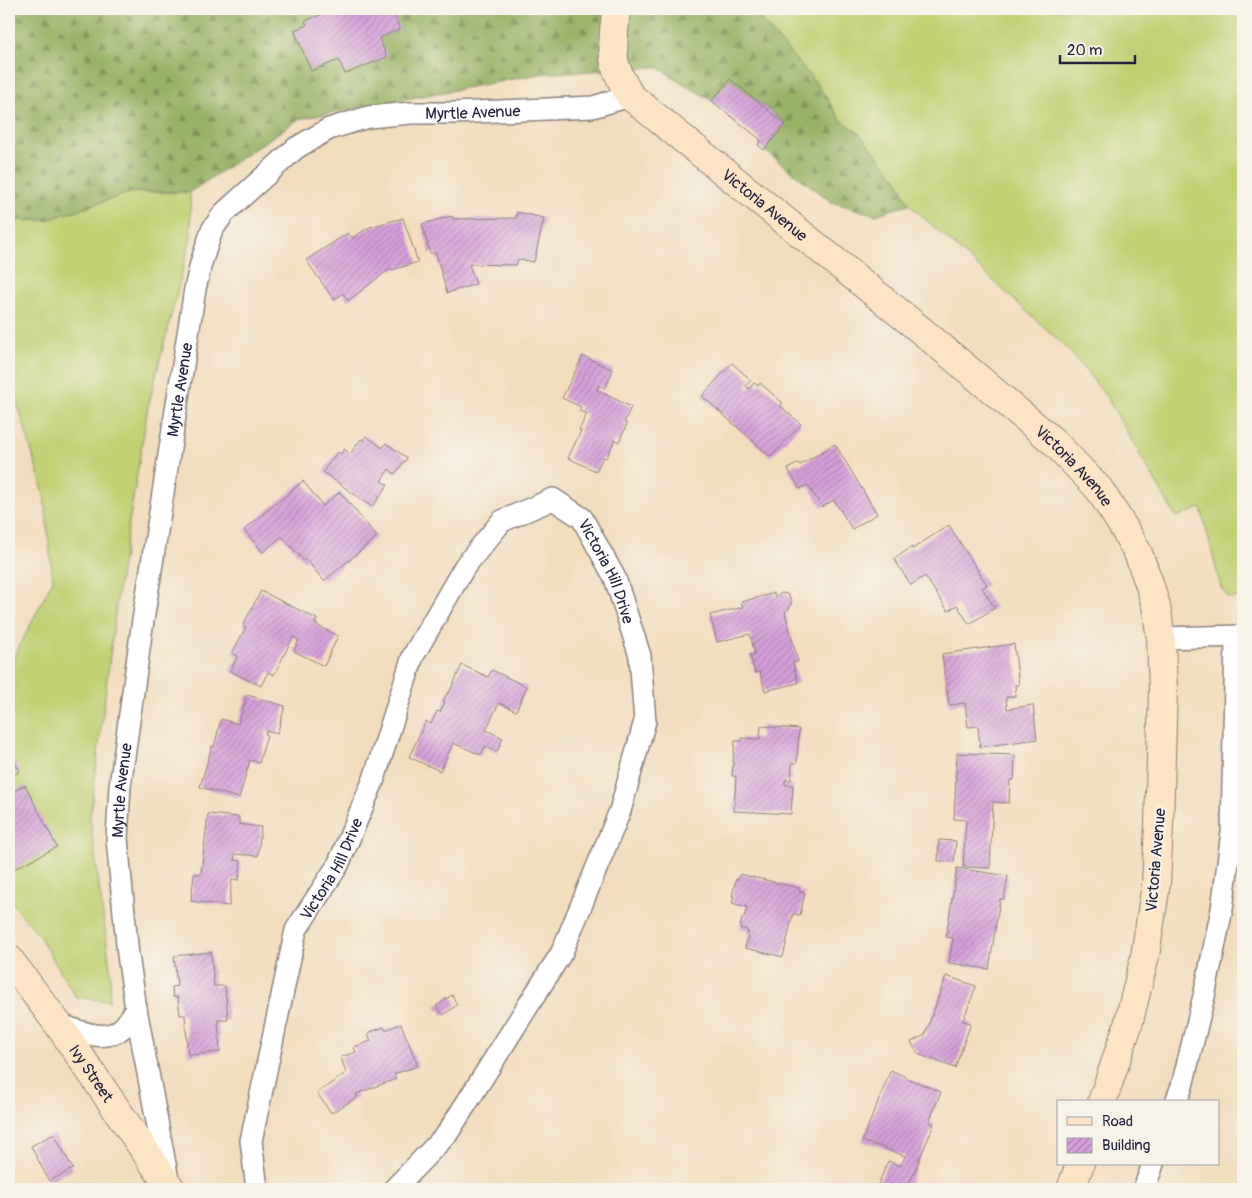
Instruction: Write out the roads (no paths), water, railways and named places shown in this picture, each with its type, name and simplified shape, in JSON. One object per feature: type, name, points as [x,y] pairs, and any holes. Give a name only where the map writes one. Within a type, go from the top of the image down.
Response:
[{"type":"street","name":"Victoria Avenue","points":[[616,9],[613,47],[615,64],[630,96],[928,336],[1054,442],[1099,489],[1138,553],[1156,606],[1161,638],[1163,691],[1156,884],[1143,965],[1128,1025],[1103,1100]]},
{"type":"street","name":"Myrtle Avenue","points":[[170,1187],[136,1009],[128,955],[117,839],[120,786],[142,627],[195,289],[212,230],[224,213],[296,148],[329,129],[368,116],[594,107],[630,96]]},
{"type":"street","name":"Victoria Hill Drive","points":[[257,1189],[251,1141],[296,930],[338,865],[374,779],[413,656],[465,566],[502,521],[553,499],[582,518],[614,578],[640,656],[645,721],[620,811],[562,952],[447,1134],[394,1189]]},
{"type":"street","points":[[1161,638],[1240,636],[1232,832],[1223,900],[1205,992],[1182,1086],[1177,1100]]},
{"type":"street","name":"Ivy Street","points":[[9,959],[58,1024],[170,1187]]},
{"type":"street","points":[[58,1024],[92,1035],[108,1035],[121,1030],[136,1009]]},
{"type":"street","points":[[1071,1189],[1079,1166]]},
{"type":"street","points":[[1144,1189],[1152,1166]]}]
